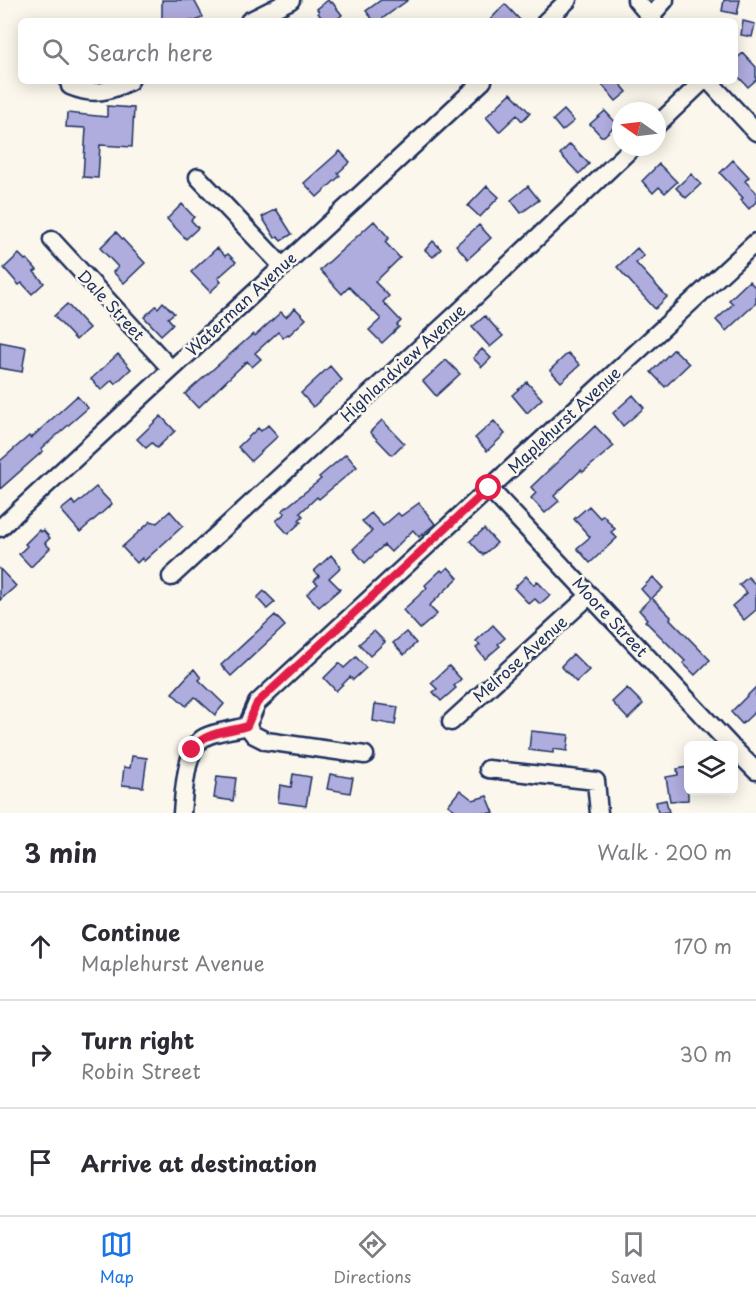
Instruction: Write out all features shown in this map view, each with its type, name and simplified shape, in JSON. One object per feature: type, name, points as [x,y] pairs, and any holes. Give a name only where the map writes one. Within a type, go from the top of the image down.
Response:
[{"type":"street","points":[[255,18],[291,0]]},
{"type":"street","points":[[549,18],[568,0]]},
{"type":"street","points":[[636,0],[651,18]]},
{"type":"street","points":[[653,18],[665,0]]},
{"type":"street","points":[[70,84],[86,93],[105,92],[123,84]]},
{"type":"street","name":"Waterman Avenue","points":[[0,528],[480,84]]},
{"type":"street","points":[[666,116],[700,84]]},
{"type":"street","points":[[712,84],[756,132]]},
{"type":"street","name":"Highlandview Avenue","points":[[171,577],[623,156]]},
{"type":"street","points":[[198,177],[283,267]]},
{"type":"street","name":"Dale Street","points":[[52,240],[171,369]]},
{"type":"street","name":"Maplehurst Avenue","points":[[247,726],[257,703],[756,242]]},
{"type":"street","name":"Moore Street","points":[[489,488],[726,741]]},
{"type":"street","name":"Melrose Avenue","points":[[451,722],[590,595]]},
{"type":"street","points":[[182,813],[188,769],[195,745],[208,736],[247,726],[254,735],[266,741],[365,755]]},
{"type":"street","name":"Moore Street","points":[[738,753],[756,771]]},
{"type":"street","points":[[488,769],[596,781],[599,813]]},
{"type":"building","points":[[162,0],[194,0],[203,17],[201,18],[162,18]]},
{"type":"building","points":[[328,0],[342,15],[338,18],[322,18],[317,9]]},
{"type":"building","points":[[381,0],[408,0],[383,18],[372,18],[366,11]]},
{"type":"building","points":[[724,0],[740,0],[737,14],[722,11]]},
{"type":"building","points":[[505,4],[518,18],[492,18]]},
{"type":"building","points":[[743,21],[755,24],[752,37],[741,35]]},
{"type":"building","points":[[743,53],[756,67],[756,80],[748,87],[738,76],[738,57]]},
{"type":"building","points":[[602,84],[620,84],[627,92],[616,101]]},
{"type":"building","points":[[511,93],[530,113],[522,121],[517,115],[499,132],[486,117]]},
{"type":"building","points":[[107,106],[134,108],[132,147],[100,145],[98,178],[83,177],[86,128],[66,127],[67,113],[107,117]]},
{"type":"building","points":[[564,110],[574,121],[562,131],[553,120]]},
{"type":"building","points":[[605,111],[612,119],[612,129],[604,136],[601,136],[590,124]]},
{"type":"building","points":[[570,144],[589,164],[579,174],[560,154]]},
{"type":"building","points":[[340,151],[350,162],[338,173],[340,176],[317,197],[304,183]]},
{"type":"building","points":[[733,160],[749,177],[745,181],[756,192],[756,202],[749,209],[741,200],[743,198],[720,173]]},
{"type":"building","points":[[659,164],[677,182],[665,193],[659,187],[653,193],[642,181]]},
{"type":"building","points":[[691,174],[701,184],[686,198],[676,188]]},
{"type":"building","points":[[487,186],[499,197],[480,217],[468,206]]},
{"type":"building","points":[[528,186],[539,200],[521,213],[511,200]]},
{"type":"building","points":[[182,204],[194,217],[191,220],[198,228],[186,239],[167,219]]},
{"type":"building","points":[[276,209],[292,234],[281,241],[278,236],[275,238],[262,217]]},
{"type":"building","points":[[374,221],[389,238],[385,242],[400,258],[375,282],[389,296],[383,302],[401,321],[397,325],[399,327],[382,343],[369,330],[381,319],[349,287],[342,294],[320,270]]},
{"type":"building","points":[[479,225],[491,238],[468,259],[456,245]]},
{"type":"building","points":[[116,232],[145,263],[124,283],[113,272],[118,267],[100,248]]},
{"type":"building","points":[[433,241],[441,249],[433,257],[425,250]]},
{"type":"building","points":[[217,248],[236,262],[218,278],[221,282],[210,292],[191,272]]},
{"type":"building","points":[[637,248],[644,256],[636,263],[667,297],[655,309],[617,267]]},
{"type":"building","points":[[19,254],[37,270],[34,272],[44,283],[32,294],[22,283],[19,285],[4,268]]},
{"type":"building","points":[[749,281],[756,288],[756,303],[726,331],[716,320],[733,304],[729,300]]},
{"type":"building","points":[[163,302],[174,313],[168,318],[173,324],[161,335],[144,317]]},
{"type":"building","points":[[67,304],[89,328],[76,340],[54,316]]},
{"type":"building","points":[[295,308],[306,319],[283,338],[278,332],[255,353],[261,359],[252,367],[247,361],[198,408],[185,394],[281,312],[286,317]]},
{"type":"building","points":[[485,316],[503,336],[490,347],[472,327]]},
{"type":"building","points":[[0,342],[26,347],[22,372],[0,368]]},
{"type":"building","points":[[482,349],[491,358],[482,367],[473,358]]},
{"type":"building","points":[[674,349],[689,364],[665,387],[651,372]]},
{"type":"building","points":[[568,353],[580,365],[561,382],[550,370]]},
{"type":"building","points":[[118,354],[131,369],[115,384],[112,380],[101,390],[91,379]]},
{"type":"building","points":[[446,360],[460,374],[436,396],[423,381]]},
{"type":"building","points":[[330,366],[342,380],[313,407],[301,393]]},
{"type":"building","points":[[527,382],[542,399],[527,413],[512,395]]},
{"type":"building","points":[[633,395],[644,408],[623,426],[613,413]]},
{"type":"building","points":[[77,396],[88,408],[0,489],[0,461],[29,436],[31,438]]},
{"type":"building","points":[[161,416],[175,431],[157,448],[152,443],[146,448],[137,439]]},
{"type":"building","points":[[382,420],[404,443],[392,455],[370,432]]},
{"type":"building","points":[[494,421],[505,434],[487,451],[475,438]]},
{"type":"building","points":[[268,425],[278,436],[251,461],[238,447],[258,428],[261,431]]},
{"type":"building","points":[[595,426],[614,446],[583,472],[581,470],[554,496],[559,501],[545,513],[531,498],[536,493],[531,487]]},
{"type":"building","points":[[346,454],[357,467],[300,513],[303,516],[299,520],[301,522],[288,534],[276,521],[285,513],[282,511],[321,479],[319,477]]},
{"type":"building","points":[[96,487],[112,504],[80,532],[61,510],[72,501],[75,505]]},
{"type":"building","points":[[419,503],[435,524],[419,537],[413,530],[391,552],[384,545],[365,563],[353,549],[372,531],[362,521],[371,513],[383,526],[398,513],[401,516]]},
{"type":"building","points":[[589,506],[600,518],[603,515],[615,529],[611,532],[617,538],[590,563],[577,548],[590,537],[574,519]]},
{"type":"building","points":[[170,511],[183,526],[144,561],[142,558],[137,563],[122,547],[151,521],[157,523]]},
{"type":"building","points":[[484,529],[497,543],[483,555],[470,541]]},
{"type":"building","points":[[39,530],[41,532],[43,530],[50,538],[45,543],[50,548],[31,567],[19,554]]},
{"type":"building","points":[[331,555],[341,567],[329,578],[340,589],[319,607],[307,594],[318,584],[314,581],[319,576],[314,571]]},
{"type":"building","points":[[448,567],[458,578],[429,606],[437,614],[420,629],[403,610],[427,588],[425,585],[441,570],[443,572]]},
{"type":"building","points":[[0,569],[16,586],[0,600]]},
{"type":"building","points":[[526,576],[534,585],[537,581],[550,595],[540,604],[535,599],[529,604],[514,588]]},
{"type":"building","points":[[653,577],[663,588],[652,598],[710,660],[695,675],[683,663],[685,661],[645,621],[647,619],[639,610],[650,599],[641,589]]},
{"type":"building","points":[[748,577],[756,585],[756,610],[744,620],[732,606],[747,593],[739,585]]},
{"type":"building","points":[[264,591],[275,602],[267,609],[257,598]]},
{"type":"building","points":[[275,615],[285,626],[231,676],[221,665]]},
{"type":"building","points":[[493,625],[505,638],[498,644],[500,646],[485,659],[476,648],[480,645],[476,641]]},
{"type":"building","points":[[374,631],[385,642],[370,656],[359,644]]},
{"type":"building","points":[[406,632],[416,643],[404,655],[393,643]]},
{"type":"building","points":[[573,654],[589,670],[576,682],[561,666]]},
{"type":"building","points":[[356,657],[366,668],[353,680],[350,677],[336,691],[324,678],[339,663],[344,668]]},
{"type":"building","points":[[449,666],[461,679],[454,686],[456,688],[441,701],[433,692],[437,689],[431,683]]},
{"type":"building","points":[[194,669],[201,678],[199,680],[224,704],[215,715],[195,697],[186,706],[172,693]]},
{"type":"building","points":[[756,687],[756,711],[742,724],[731,712]]},
{"type":"building","points":[[627,688],[643,704],[628,719],[612,702]]},
{"type":"building","points":[[375,704],[398,707],[395,725],[373,721]]},
{"type":"building","points":[[531,731],[569,735],[567,751],[553,749],[553,753],[529,750]]},
{"type":"building","points":[[132,756],[147,758],[143,787],[122,785],[124,767],[130,768]]},
{"type":"building","points":[[684,768],[684,795],[688,795],[688,800],[670,801],[666,777],[678,775],[677,769]]},
{"type":"building","points":[[293,774],[311,777],[306,806],[278,802],[280,785],[291,787]]},
{"type":"building","points":[[330,774],[353,778],[350,793],[327,789]]},
{"type":"building","points":[[217,776],[236,778],[233,801],[214,798]]},
{"type":"building","points":[[460,790],[473,800],[487,796],[494,813],[459,813],[448,805]]},
{"type":"building","points":[[666,800],[669,812],[658,813],[656,802]]},
{"type":"route","points":[[192,750],[198,741],[208,736],[247,726],[257,703],[489,488]]}]
